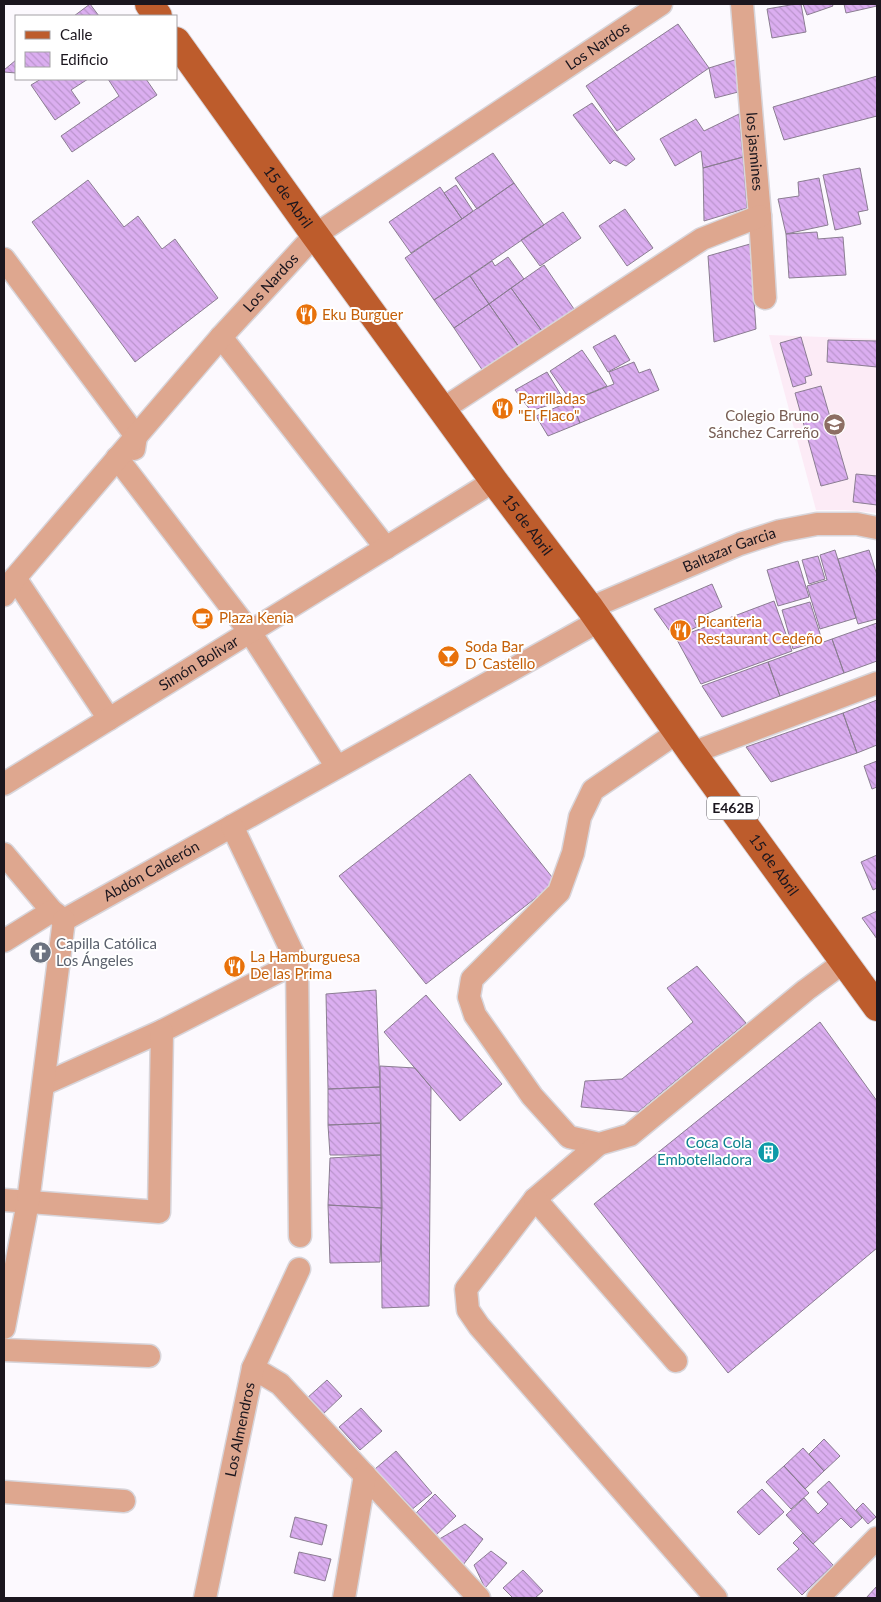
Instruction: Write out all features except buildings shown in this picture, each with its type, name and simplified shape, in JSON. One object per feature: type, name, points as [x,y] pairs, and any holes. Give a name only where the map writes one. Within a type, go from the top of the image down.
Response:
[{"type":"main road","points":[[149,4],[157,15]]},
{"type":"main road","name":"15 de Abril","points":[[178,45],[494,481],[595,614],[685,743],[877,1007]]},
{"type":"street","name":"Los Nardos","points":[[8,583],[129,448],[220,337],[314,235],[660,4]]},
{"type":"street","name":"los jasmines","points":[[742,4],[765,298]]},
{"type":"street","points":[[443,409],[702,239],[760,216]]},
{"type":"street","points":[[4,259],[337,767]]},
{"type":"street","points":[[220,337],[386,548]]},
{"type":"street","name":"Simón Bolivar","points":[[4,784],[494,481]]},
{"type":"street","name":"Baltazar Garcia","points":[[595,614],[740,544],[780,531],[817,524],[857,524],[877,528]]},
{"type":"street","points":[[8,583],[109,718]]},
{"type":"street","name":"Abdón Calderón","points":[[4,941],[232,826],[337,767],[595,614]]},
{"type":"street","points":[[599,1144],[569,1137],[532,1096],[475,1014],[469,997],[472,979],[559,892],[573,853],[580,817],[593,790],[685,743],[877,683]]},
{"type":"street","points":[[232,826],[297,962],[300,1236]]},
{"type":"street","points":[[4,854],[58,915],[44,1084],[28,1202],[4,1328]]},
{"type":"street","points":[[44,1084],[162,1031],[297,962]]},
{"type":"street","points":[[716,1598],[479,1326],[468,1310],[466,1289],[535,1199],[599,1144],[630,1135],[806,990],[844,962]]},
{"type":"street","points":[[4,1200],[159,1212],[162,1031]]},
{"type":"street","points":[[535,1199],[676,1361]]},
{"type":"street","name":"Los Almendros","points":[[205,1598],[253,1368],[298,1269]]},
{"type":"street","points":[[4,1350],[149,1356]]},
{"type":"street","points":[[253,1368],[280,1384],[479,1598]]},
{"type":"street","points":[[344,1598],[365,1475]]},
{"type":"street","points":[[4,1492],[124,1501]]},
{"type":"street","points":[[818,1598],[877,1538]]},
{"type":"shaded area","name":"Colegio Bruno Sánchez Carreño","points":[[769,335],[877,339],[877,513],[816,510]]},
{"type":"place","name":"Eku Burguer","points":[[306,315]]},
{"type":"place","name":"Parrilladas \"El Flaco\"","points":[[502,408]]},
{"type":"place","name":"Colegio Bruno Sánchez Carreño","points":[[835,425]]},
{"type":"place","name":"Plaza Kenia","points":[[203,618]]},
{"type":"place","name":"Picanteria Restaurant Cedeño","points":[[681,631]]},
{"type":"place","name":"Soda Bar D´Castello","points":[[449,656]]},
{"type":"place","name":"Capilla Católica Los Ángeles","points":[[40,953]]},
{"type":"place","name":"La Hamburguesa De las Prima","points":[[234,966]]},
{"type":"place","name":"Coca Cola Embotelladora","points":[[768,1152]]}]
